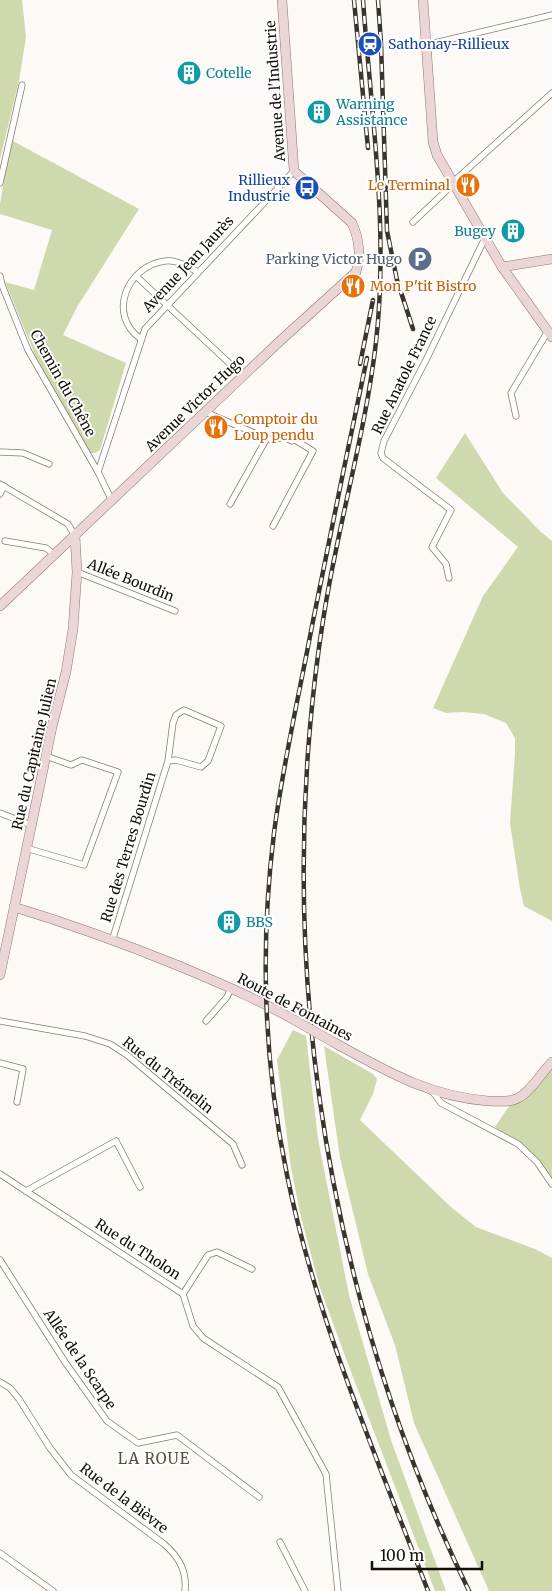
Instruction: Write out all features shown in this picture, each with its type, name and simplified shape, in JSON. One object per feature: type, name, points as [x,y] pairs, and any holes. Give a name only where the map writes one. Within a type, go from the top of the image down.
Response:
[{"type":"street","name":"Avenue de l'Industrie","points":[[282,0],[294,171],[352,223],[357,234],[359,258],[356,272]]},
{"type":"street","points":[[423,0],[433,142],[441,163],[484,238],[502,267],[550,334],[511,394],[516,416]]},
{"type":"street","points":[[426,45],[552,15]]},
{"type":"street","points":[[0,184],[22,85]]},
{"type":"street","points":[[413,222],[446,192],[452,183],[552,93]]},
{"type":"street","name":"Avenue Jean Jaurès","points":[[98,472],[145,329],[294,171]]},
{"type":"street","name":"Rue Anatole France","points":[[449,578],[446,564],[432,547],[451,510],[383,458],[381,454],[384,441],[426,360],[484,238]]},
{"type":"street","points":[[502,267],[552,259]]},
{"type":"street","points":[[142,339],[129,329],[124,313],[127,290],[136,276],[148,266],[165,261],[181,264],[198,272]]},
{"type":"street","name":"Avenue Victor Hugo","points":[[0,606],[356,272]]},
{"type":"street","name":"Chemin du Chêne","points":[[0,276],[28,350],[98,472]]},
{"type":"street","points":[[136,276],[243,376]]},
{"type":"street","points":[[205,412],[271,440],[284,437],[292,441],[295,440],[313,451],[273,526]]},
{"type":"street","points":[[230,504],[267,438]]},
{"type":"street","points":[[0,452],[23,453],[49,464]]},
{"type":"street","points":[[98,472],[112,501]]},
{"type":"street","points":[[0,494],[2,485],[68,524],[75,536]]},
{"type":"street","name":"Rue du Capitaine Julien","points":[[0,975],[31,824],[66,672],[73,629],[77,572],[75,536]]},
{"type":"street","points":[[5,541],[46,548],[55,555]]},
{"type":"street","name":"Allée Bourdin","points":[[77,572],[175,611]]},
{"type":"street","name":"Rue des Terres Bourdin","points":[[112,940],[168,761],[173,723],[176,715],[184,710],[221,726],[208,761],[201,767],[176,760],[168,761]]},
{"type":"street","points":[[26,848],[84,865],[118,772],[82,760],[71,765],[46,756]]},
{"type":"street","points":[[0,813],[31,824]]},
{"type":"street","name":"Route de Fontaines","points":[[14,907],[112,940],[231,988],[267,1004],[384,1070],[432,1091],[479,1100],[504,1101],[517,1099],[525,1093],[552,1062]]},
{"type":"street","points":[[206,1020],[226,997],[231,988]]},
{"type":"street","name":"Rue du Trémelin","points":[[0,1021],[85,1036],[110,1044],[127,1055],[233,1144],[242,1164]]},
{"type":"street","points":[[0,1063],[23,1069],[17,1102]]},
{"type":"street","points":[[432,1091],[441,1103],[518,1144],[537,1162],[552,1184]]},
{"type":"street","points":[[26,1191],[116,1141],[140,1187]]},
{"type":"street","name":"Rue du Tholon","points":[[0,1174],[184,1294],[208,1255],[217,1252],[252,1269]]},
{"type":"street","name":"Allée de la Scarpe","points":[[0,1260],[65,1362],[107,1421],[138,1443],[176,1435],[259,1497]]},
{"type":"street","points":[[184,1294],[193,1326],[203,1338],[278,1387],[326,1474],[338,1591]]},
{"type":"street","name":"Rue de la Bièvre","points":[[0,1382],[10,1388],[19,1399],[50,1448],[72,1476],[175,1554],[184,1572],[185,1591]]},
{"type":"street","points":[[280,1542],[305,1591]]},
{"type":"street","points":[[0,1553],[53,1591]]},
{"type":"green space","points":[[0,0],[22,0],[26,37],[19,81],[0,159]]},
{"type":"green space","points":[[11,140],[139,209],[77,307],[63,335],[126,363],[100,450],[95,453],[91,453],[87,447],[36,357],[5,282],[34,290],[52,230],[0,214]]},
{"type":"green space","points":[[465,433],[503,493],[552,541],[552,921],[524,906],[520,889],[510,823],[515,738],[506,723],[484,714],[446,713],[433,708],[483,596],[518,547],[436,478]]},
{"type":"green space","points":[[293,1030],[306,1036],[318,1139],[349,1295],[391,1440],[446,1591],[435,1591],[320,1288],[301,1217],[291,1168],[277,1060]]},
{"type":"green space","points":[[324,1046],[373,1074],[377,1079],[373,1094],[360,1120],[452,1208],[476,1227],[535,1249],[552,1258],[552,1591],[489,1591],[414,1423],[395,1345],[368,1274],[340,1158]]},
{"type":"green space","points":[[552,1064],[552,1179],[542,1166],[495,1127],[509,1106],[531,1088]]},
{"type":"railway","points":[[354,0],[368,148]]},
{"type":"railway","points":[[363,0],[380,213],[380,299],[373,368],[326,600],[313,701],[308,752],[304,860],[307,968],[316,1075],[333,1182],[357,1287],[388,1391],[425,1492],[469,1591]]},
{"type":"railway","points":[[378,0],[387,231],[397,280],[413,329]]},
{"type":"railway","points":[[360,364],[373,300]]},
{"type":"railway","points":[[367,358],[312,626],[274,833],[267,918],[266,962],[269,1048],[273,1091],[287,1175],[299,1229],[314,1282],[368,1438],[428,1591]]},
{"type":"place","name":"Sathonay-Rillieux","points":[[370,44]]},
{"type":"place","name":"Cotelle","points":[[189,73]]},
{"type":"place","name":"Warning Assistance","points":[[319,112]]},
{"type":"place","name":"Le Terminal","points":[[468,185]]},
{"type":"place","name":"Rillieux Industrie","points":[[307,188]]},
{"type":"place","name":"Bugey","points":[[513,231]]},
{"type":"place","name":"Parking Victor Hugo","points":[[420,259]]},
{"type":"place","name":"Mon P'tit Bistro","points":[[353,286]]},
{"type":"place","name":"Comptoir du Loup pendu","points":[[216,427]]},
{"type":"place","name":"BBS","points":[[229,922]]},
{"type":"district","name":"LA ROUE","points":[[154,1458]]}]
